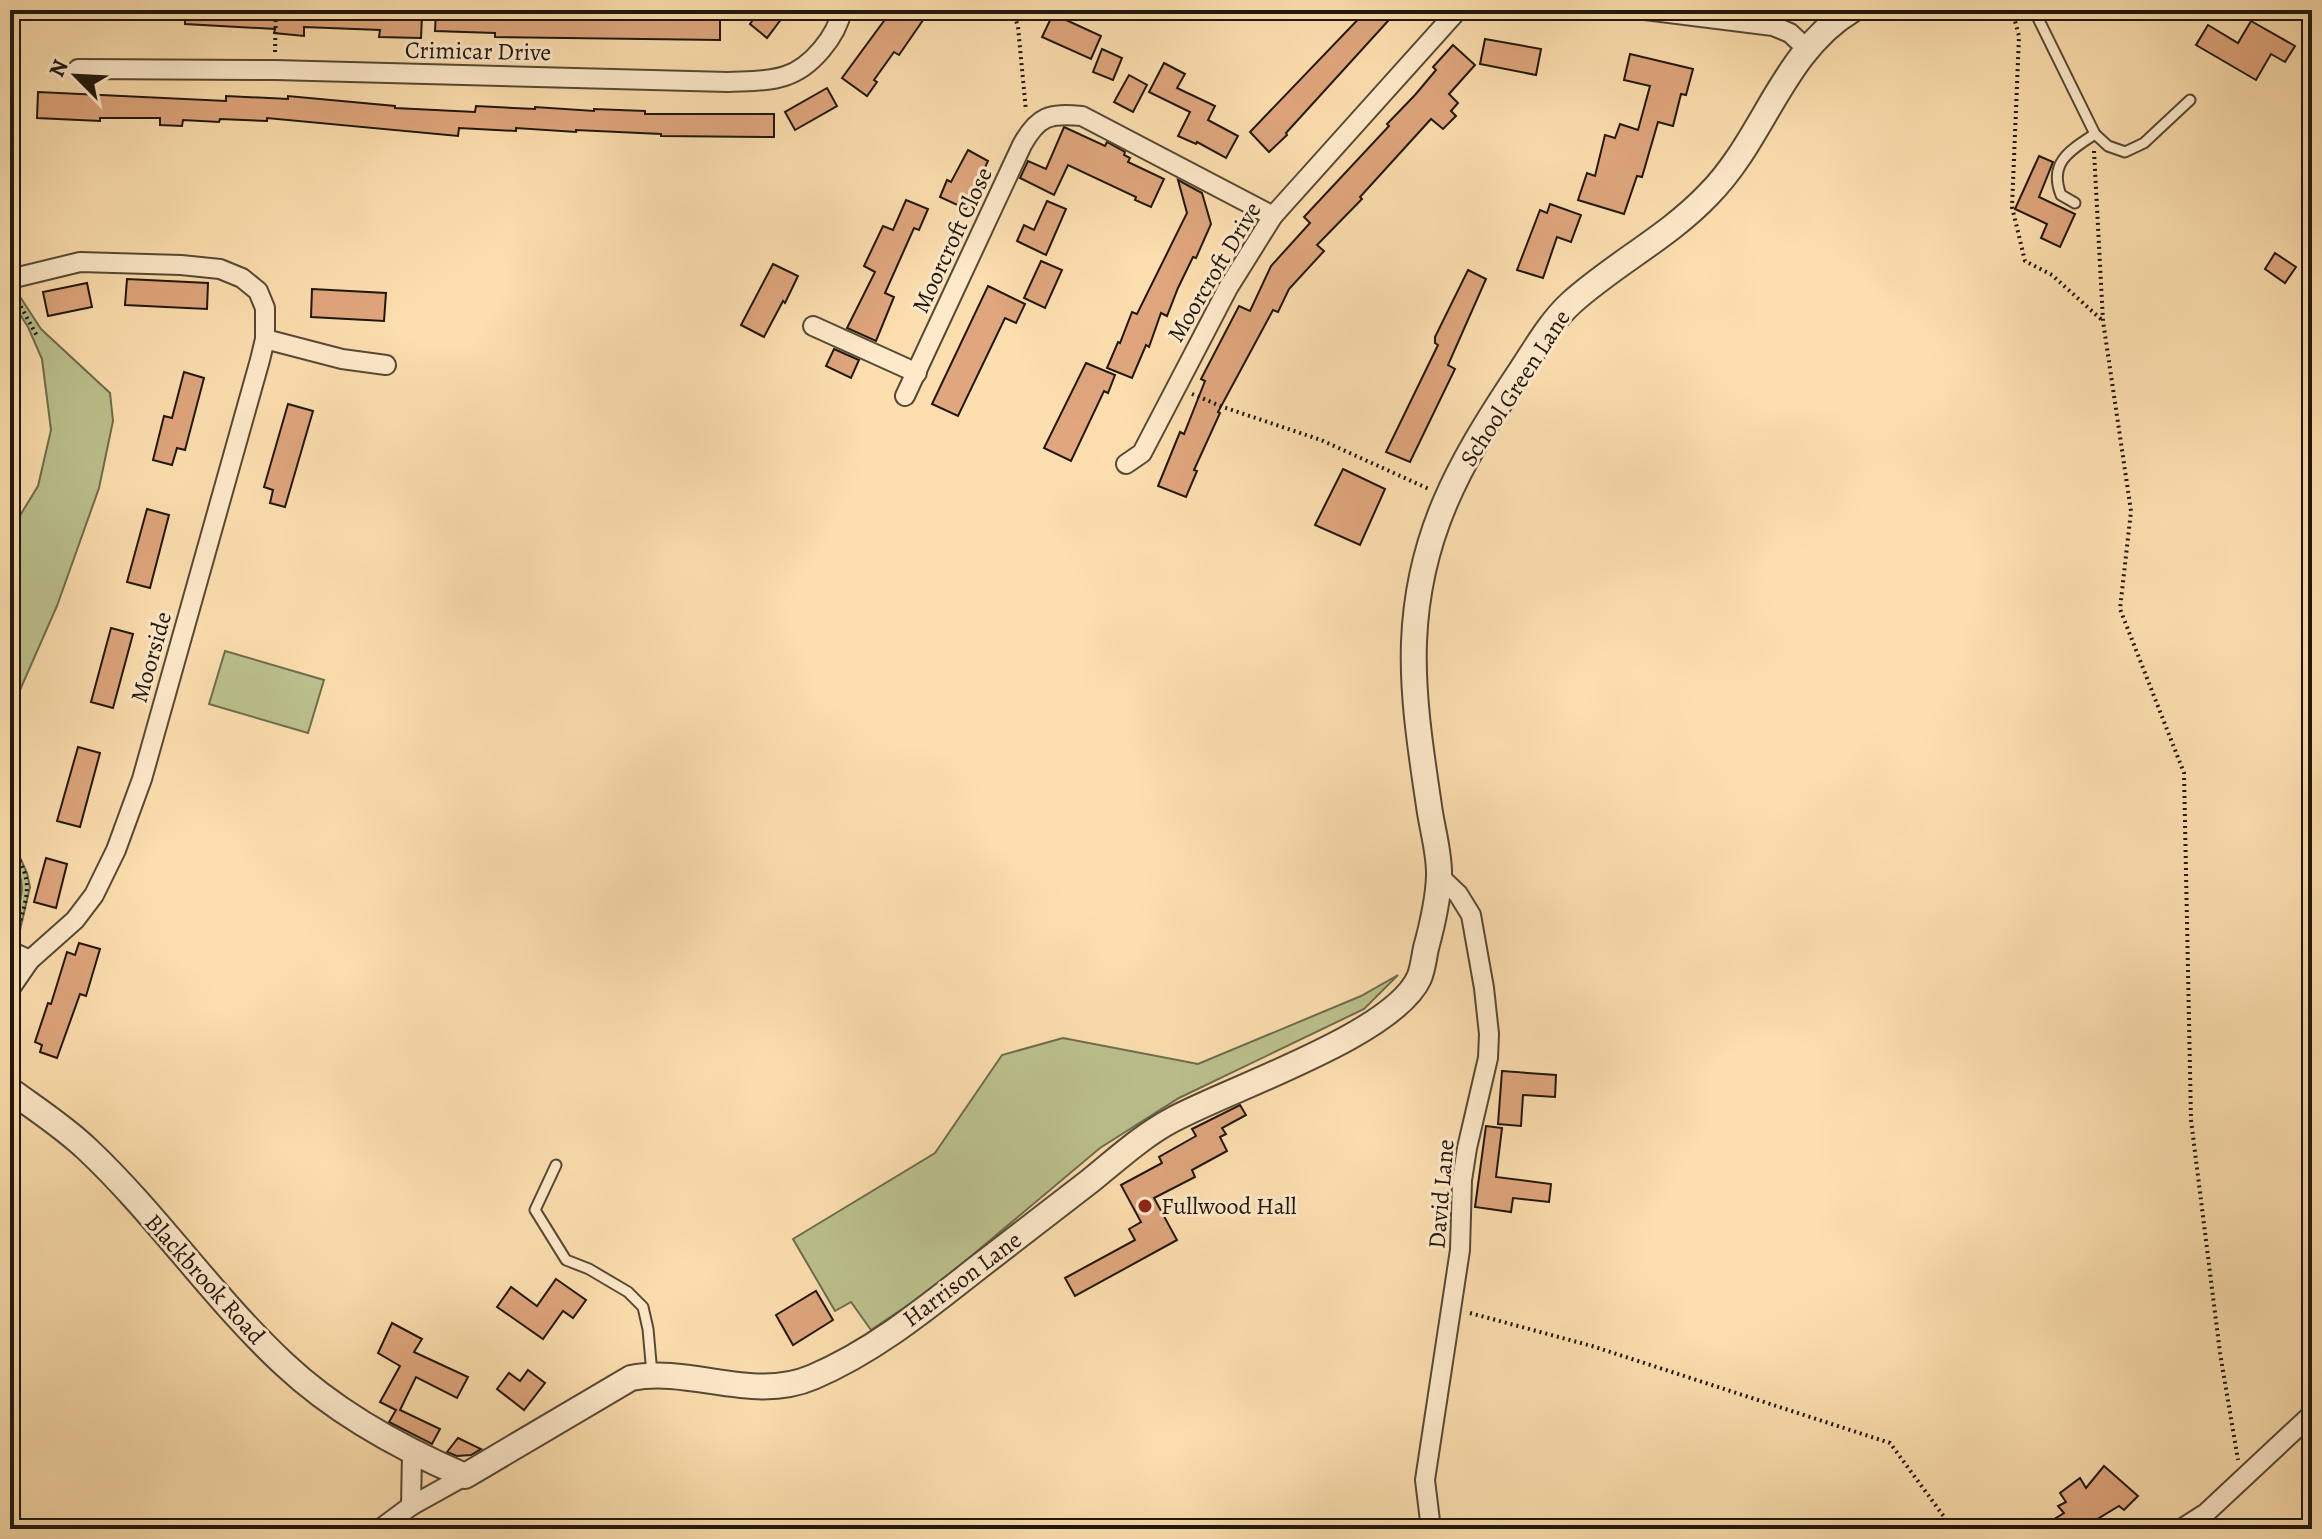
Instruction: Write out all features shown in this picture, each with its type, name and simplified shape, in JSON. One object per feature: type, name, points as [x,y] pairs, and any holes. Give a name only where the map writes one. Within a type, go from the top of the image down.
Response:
[{"type":"street","name":"Crimicar Drive","points":[[78,69],[275,70],[728,82],[763,80],[788,75],[809,62],[827,42],[842,10]]},
{"type":"street","name":"Moorcroft Drive","points":[[1126,464],[1142,453],[1228,288],[1273,216],[1458,10]]},
{"type":"street","points":[[1645,10],[1774,18],[1806,48]]},
{"type":"street","name":"School Green Lane","points":[[1439,876],[1420,745],[1414,644],[1419,587],[1428,543],[1445,498],[1501,400],[1565,309],[1708,195],[1730,168],[1806,48],[1852,10]]},
{"type":"street","points":[[1031,129],[1044,118],[1060,114],[1082,116],[1273,216]]},
{"type":"street","name":"Moorcroft Close","points":[[905,396],[1031,129]]},
{"type":"street","name":"Moorside","points":[[10,279],[80,262],[220,269],[242,278],[258,291],[265,308],[265,339],[142,779],[116,850],[94,895],[75,920],[17,954],[10,989]]},
{"type":"street","points":[[813,326],[917,373]]},
{"type":"street","points":[[265,339],[342,359],[386,365]]},
{"type":"street","name":"David Lane","points":[[1431,1529],[1425,1480],[1460,1250],[1462,1180],[1488,1058],[1489,1034],[1471,915],[1458,894],[1439,876]]},
{"type":"street","name":"Harrison Lane","points":[[380,1529],[411,1506],[631,1378],[652,1374],[735,1386],[770,1386],[808,1380],[854,1357],[916,1317],[1154,1131],[1368,1028],[1400,1003],[1419,978],[1432,925],[1439,876]]},
{"type":"street","name":"Blackbrook Road","points":[[10,1090],[86,1148],[126,1189],[248,1329],[287,1367],[338,1406],[412,1453],[465,1476]]},
{"type":"street","points":[[2181,1529],[2208,1521],[2246,1478],[2312,1414]]},
{"type":"street","points":[[411,1506],[412,1453]]},
{"type":"lane","points":[[2034,10],[2095,134],[2108,146],[2125,152],[2144,143],[2190,100]]},
{"type":"lane","points":[[2075,203],[2061,195],[2056,174],[2065,154],[2095,134]]},
{"type":"lane","points":[[556,1165],[535,1210],[566,1260],[589,1269],[628,1292],[643,1307],[652,1374]]},
{"type":"path","points":[[275,70],[276,10]]},
{"type":"path","points":[[1013,10],[1018,27],[1024,107],[1031,129]]},
{"type":"path","points":[[2012,10],[2019,36],[2012,207],[2025,261],[2052,275],[2103,321],[2131,511],[2120,609],[2184,773],[2191,1120],[2220,1353],[2239,1465],[2246,1478]]},
{"type":"path","points":[[10,287],[37,336]]},
{"type":"path","points":[[1175,387],[1223,407],[1321,440],[1445,498]]},
{"type":"path","points":[[10,845],[28,876],[17,954]]},
{"type":"path","points":[[1452,1308],[1592,1346],[1890,1443],[1953,1529]]},
{"type":"green space","points":[[15,289],[41,329],[110,393],[113,421],[99,488],[57,606],[10,706],[10,532],[38,486],[51,430],[42,359],[28,327],[10,299],[10,290]]},
{"type":"green space","points":[[225,651],[324,680],[308,733],[209,704]]},
{"type":"green space","points":[[10,835],[30,887],[17,943],[10,940],[10,936],[22,886],[17,868],[10,859]]},
{"type":"green space","points":[[1398,975],[1364,1009],[1179,1098],[1100,1148],[932,1289],[871,1330],[851,1302],[835,1311],[793,1239],[935,1153],[1002,1055],[1063,1038],[1198,1064],[1361,996]]},
{"type":"building","points":[[185,10],[360,10],[360,15],[422,16],[421,38],[379,37],[380,30],[304,27],[304,36],[274,33],[275,29],[185,24]]},
{"type":"building","points":[[436,10],[616,18],[616,15],[720,18],[720,40],[495,37],[495,33],[435,31]]},
{"type":"building","points":[[760,10],[788,10],[767,38],[750,24]]},
{"type":"building","points":[[892,10],[930,10],[899,55],[894,52],[874,80],[877,82],[867,96],[842,78]]},
{"type":"building","points":[[1367,10],[1398,10],[1269,152],[1250,132]]},
{"type":"building","points":[[1053,14],[1101,36],[1091,59],[1042,37]]},
{"type":"building","points":[[2251,21],[2295,46],[2285,62],[2271,54],[2256,80],[2196,45],[2208,25],[2238,43]]},
{"type":"building","points":[[1485,39],[1541,49],[1536,75],[1480,64]]},
{"type":"building","points":[[1453,45],[1475,65],[1449,94],[1458,103],[1451,111],[1456,116],[1443,129],[1431,119],[1360,197],[1362,199],[1317,245],[1324,251],[1289,289],[1278,312],[1273,310],[1218,412],[1186,497],[1158,486],[1180,432],[1184,434],[1205,381],[1201,379],[1239,306],[1250,311],[1271,266],[1310,223],[1304,217],[1389,126],[1387,124],[1436,70],[1433,67]]},
{"type":"building","points":[[1102,49],[1122,58],[1113,80],[1093,72]]},
{"type":"building","points":[[1630,54],[1693,69],[1686,95],[1681,94],[1673,126],[1658,122],[1642,177],[1637,176],[1624,214],[1578,200],[1587,173],[1595,176],[1605,135],[1615,138],[1620,124],[1638,130],[1650,86],[1624,80]]},
{"type":"building","points":[[1164,63],[1185,74],[1177,88],[1215,106],[1208,120],[1238,136],[1226,158],[1197,142],[1178,136],[1190,112],[1149,92]]},
{"type":"building","points":[[1129,75],[1147,85],[1133,112],[1114,102]]},
{"type":"building","points":[[827,88],[837,106],[795,130],[785,112]]},
{"type":"building","points":[[38,92],[226,101],[226,96],[288,99],[288,96],[395,108],[475,112],[476,106],[645,111],[645,114],[774,114],[774,137],[661,136],[516,128],[516,131],[459,128],[458,136],[267,118],[267,121],[183,120],[182,126],[160,125],[160,118],[100,118],[100,121],[37,118]]},
{"type":"building","points":[[1064,127],[1105,146],[1107,142],[1125,152],[1124,155],[1130,158],[1128,162],[1164,179],[1151,207],[1068,165],[1054,195],[1020,178],[1028,161],[1046,169]]},
{"type":"building","points":[[968,150],[988,161],[966,209],[940,197],[947,180],[951,182]]},
{"type":"building","points":[[2039,156],[2053,162],[2039,197],[2075,214],[2060,247],[2041,238],[2047,224],[2015,209]]},
{"type":"building","points":[[1178,180],[1202,193],[1211,224],[1167,316],[1161,313],[1149,347],[1146,345],[1132,378],[1107,368],[1132,312],[1137,314],[1187,213]]},
{"type":"building","points":[[906,200],[928,209],[919,230],[914,228],[885,293],[894,297],[876,341],[847,328],[875,272],[864,266],[883,226],[893,230]]},
{"type":"building","points":[[1047,201],[1066,209],[1046,255],[1017,241],[1024,225],[1034,230]]},
{"type":"building","points":[[1550,204],[1581,215],[1571,242],[1557,237],[1543,278],[1517,270],[1540,210],[1547,213]]},
{"type":"building","points":[[2275,253],[2296,267],[2285,283],[2265,269]]},
{"type":"building","points":[[1041,261],[1062,270],[1045,308],[1024,298]]},
{"type":"building","points":[[773,264],[798,276],[764,337],[741,325]]},
{"type":"building","points":[[1468,270],[1486,279],[1448,365],[1455,369],[1410,462],[1386,452],[1438,345],[1435,337]]},
{"type":"building","points":[[127,279],[208,283],[207,309],[125,305]]},
{"type":"building","points":[[87,283],[92,307],[48,316],[43,292]]},
{"type":"building","points":[[988,286],[1025,304],[1016,323],[1005,318],[958,416],[932,404]]},
{"type":"building","points":[[312,289],[386,293],[384,321],[311,317]]},
{"type":"building","points":[[834,349],[859,360],[851,378],[826,366]]},
{"type":"building","points":[[1086,363],[1115,375],[1108,393],[1104,391],[1071,461],[1044,448]]},
{"type":"building","points":[[184,372],[204,378],[185,450],[177,448],[172,465],[153,460],[164,416],[172,418]]},
{"type":"building","points":[[288,404],[313,411],[285,507],[270,503],[273,490],[264,487]]},
{"type":"building","points":[[1343,469],[1385,489],[1360,545],[1315,525]]},
{"type":"building","points":[[147,509],[169,515],[150,588],[127,582]]},
{"type":"building","points":[[111,628],[133,634],[113,708],[91,702]]},
{"type":"building","points":[[78,747],[100,753],[80,827],[57,821]]},
{"type":"building","points":[[46,858],[67,864],[56,908],[34,902]]},
{"type":"building","points":[[79,943],[100,949],[86,996],[80,994],[57,1058],[40,1052],[42,1045],[35,1042],[67,952],[75,955]]},
{"type":"building","points":[[1502,1071],[1556,1075],[1555,1097],[1523,1095],[1521,1126],[1498,1124]]},
{"type":"building","name":"Fullwood Hall","points":[[1240,1105],[1246,1115],[1222,1128],[1226,1134],[1220,1137],[1227,1151],[1192,1170],[1195,1177],[1154,1198],[1177,1240],[1075,1296],[1065,1278],[1135,1240],[1129,1229],[1141,1222],[1121,1185],[1162,1163],[1159,1157],[1196,1136],[1192,1129]]},
{"type":"building","points":[[1486,1126],[1502,1128],[1496,1177],[1551,1184],[1549,1202],[1513,1198],[1511,1212],[1475,1207]]},
{"type":"building","points":[[556,1279],[586,1300],[573,1318],[563,1311],[543,1339],[497,1307],[511,1287],[537,1306]]},
{"type":"building","points":[[816,1291],[833,1320],[793,1345],[776,1315]]},
{"type":"building","points":[[392,1323],[422,1339],[414,1352],[468,1377],[457,1398],[416,1377],[400,1410],[440,1429],[432,1444],[389,1422],[396,1410],[380,1402],[400,1366],[378,1353]]},
{"type":"building","points":[[528,1370],[545,1383],[524,1410],[497,1389],[509,1373],[520,1381]]},
{"type":"building","points":[[458,1438],[481,1449],[471,1455],[457,1456],[447,1452]]},
{"type":"building","points":[[2104,1466],[2138,1496],[2124,1510],[2119,1506],[2081,1529],[2038,1529],[2064,1513],[2058,1506],[2066,1502],[2060,1493],[2080,1478],[2086,1488]]},
{"type":"place","name":"Fullwood Hall","points":[[1145,1206]]}]
